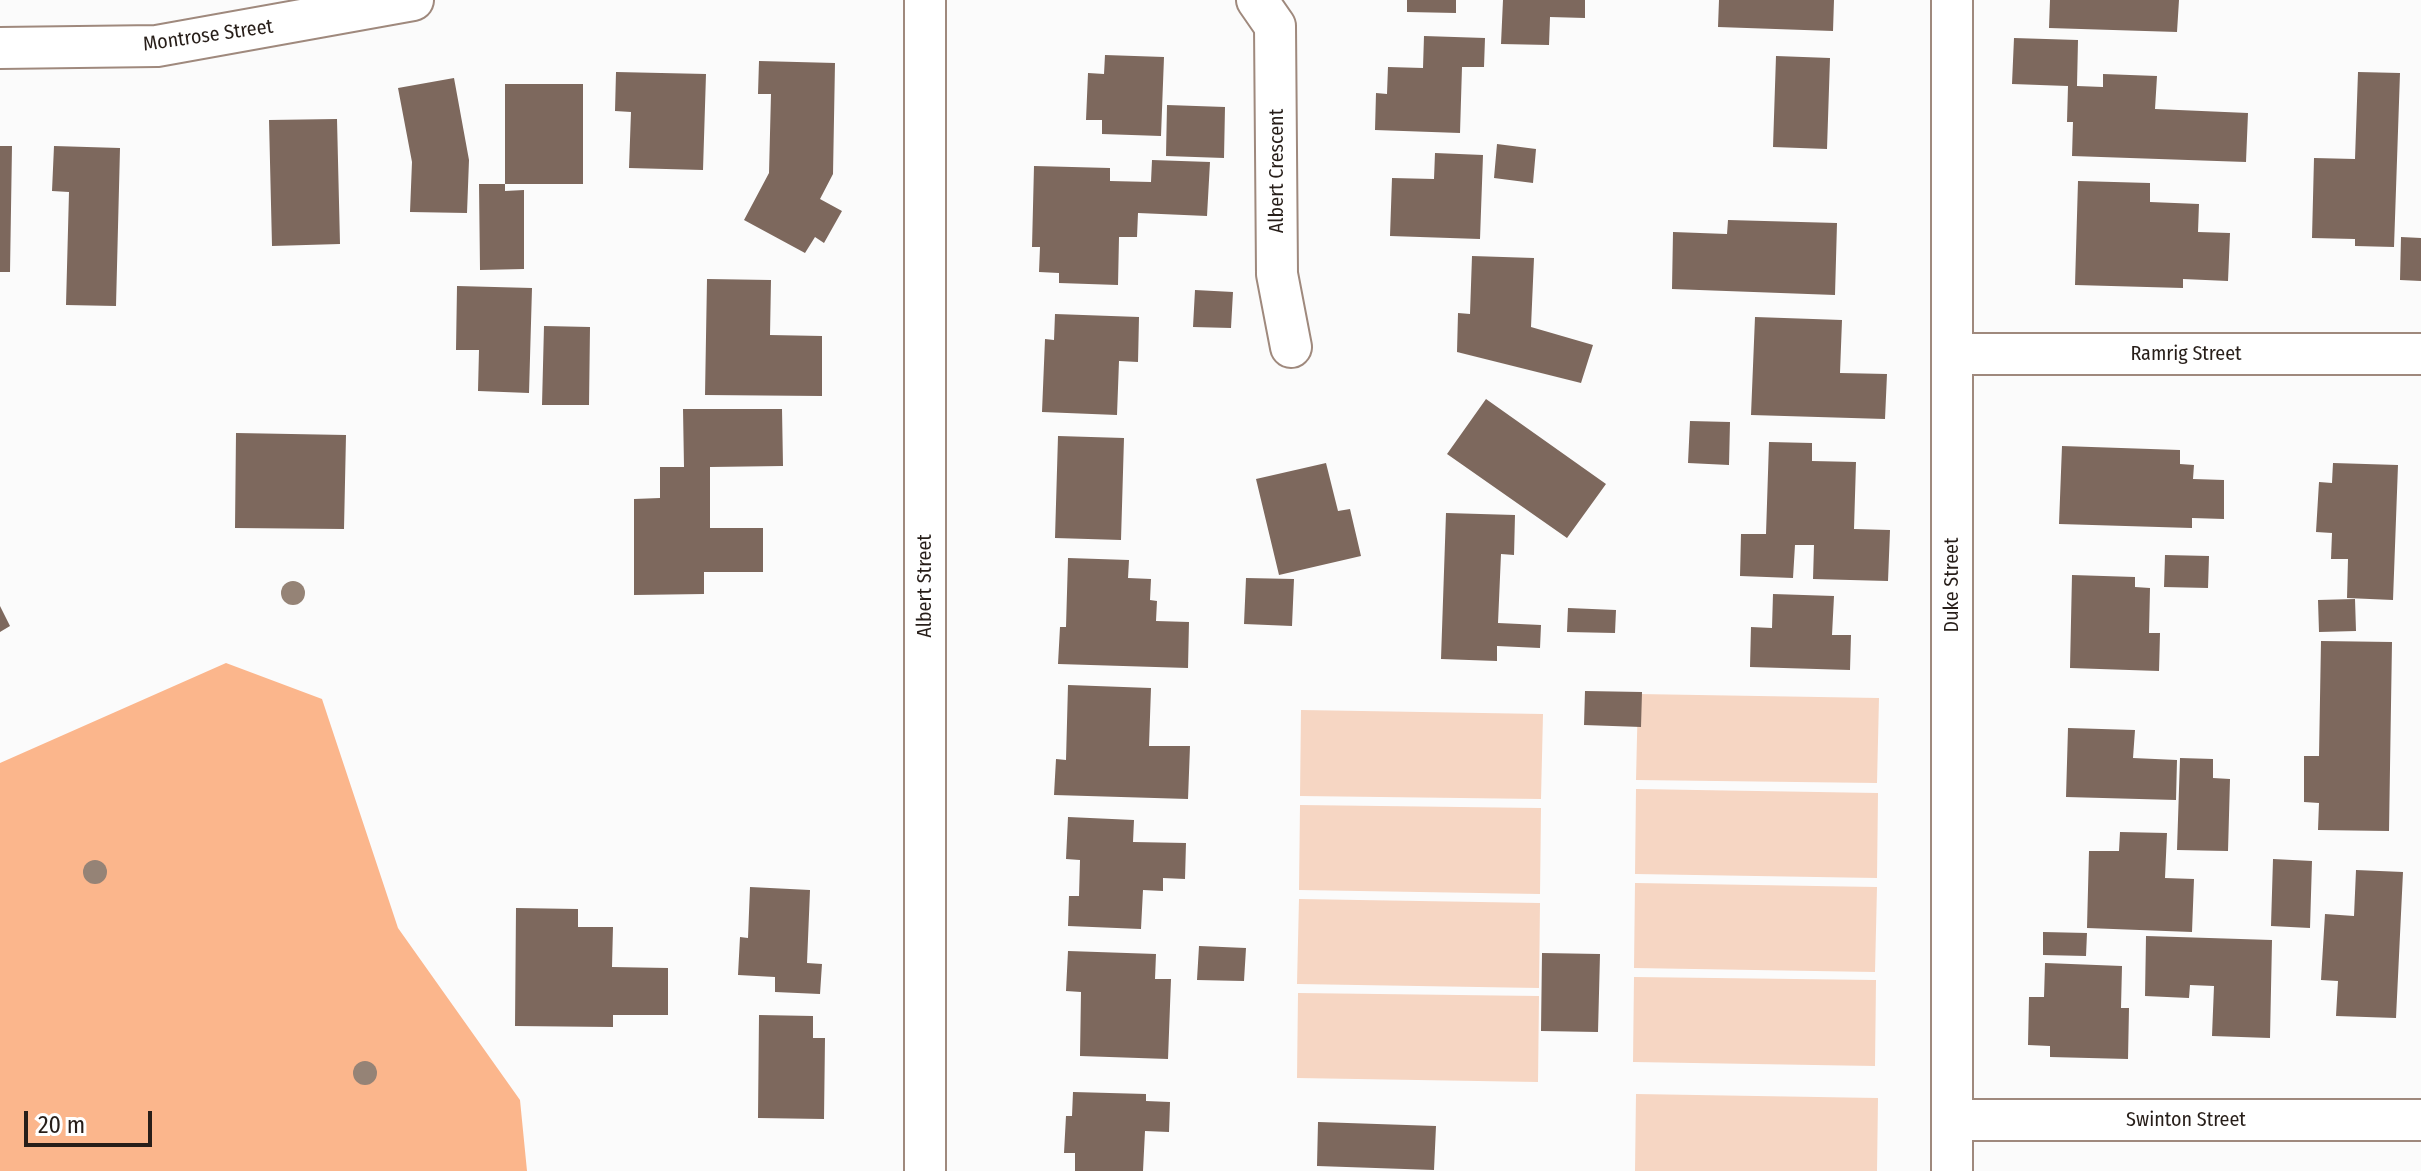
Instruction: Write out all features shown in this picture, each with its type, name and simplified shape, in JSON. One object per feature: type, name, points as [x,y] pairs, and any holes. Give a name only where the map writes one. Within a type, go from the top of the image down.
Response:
[{"type":"street","name":"Montrose Street","points":[[0,48],[157,46],[358,5],[413,0]]},
{"type":"street","name":"Albert Street","points":[[925,0],[925,1171]]},
{"type":"street","name":"Albert Crescent","points":[[1257,0],[1275,26],[1277,274],[1291,347]]},
{"type":"street","name":"Duke Street","points":[[1952,0],[1952,1171]]},
{"type":"street","name":"Ramrig Street","points":[[1952,354],[2421,354]]},
{"type":"street","name":"Swinton Street","points":[[1952,1120],[2421,1120]]},
{"type":"shaded area","points":[[226,663],[322,699],[398,928],[520,1100],[527,1171],[0,1171],[0,763]]},
{"type":"shaded area","points":[[1638,694],[1879,698],[1877,783],[1636,780]]},
{"type":"shaded area","points":[[1301,710],[1543,714],[1541,799],[1300,796]]},
{"type":"shaded area","points":[[1636,789],[1878,793],[1877,878],[1635,874]]},
{"type":"shaded area","points":[[1300,805],[1541,808],[1540,894],[1299,890]]},
{"type":"shaded area","points":[[1635,883],[1877,887],[1875,972],[1634,968]]},
{"type":"shaded area","points":[[1299,899],[1540,903],[1539,988],[1297,984]]},
{"type":"shaded area","points":[[1634,977],[1876,980],[1875,1066],[1633,1062]]},
{"type":"shaded area","points":[[1298,993],[1539,996],[1538,1082],[1297,1078]]},
{"type":"shaded area","points":[[1636,1094],[1878,1098],[1877,1171],[1635,1171]]},
{"type":"building","points":[[1407,0],[1456,0],[1456,13],[1407,12]]},
{"type":"building","points":[[1503,0],[1585,0],[1585,18],[1550,17],[1549,45],[1501,44]]},
{"type":"building","points":[[1719,0],[1834,0],[1833,31],[1718,27]]},
{"type":"building","points":[[2050,0],[2179,0],[2177,32],[2049,28]]},
{"type":"building","points":[[1424,36],[1485,38],[1484,67],[1462,67],[1460,133],[1375,130],[1376,93],[1387,94],[1388,67],[1423,68]]},
{"type":"building","points":[[2014,38],[2078,40],[2077,86],[2103,87],[2103,74],[2157,76],[2155,109],[2248,113],[2246,162],[2072,156],[2073,122],[2067,122],[2068,86],[2012,84]]},
{"type":"building","points":[[1105,55],[1164,57],[1161,136],[1102,134],[1102,120],[1086,120],[1088,73],[1104,74]]},
{"type":"building","points":[[1776,56],[1830,58],[1827,149],[1773,147]]},
{"type":"building","points":[[759,61],[835,63],[833,174],[820,199],[842,211],[824,243],[815,237],[805,253],[744,220],[769,173],[771,94],[758,94]]},
{"type":"building","points":[[616,72],[706,74],[703,170],[629,168],[631,112],[615,111]]},
{"type":"building","points":[[2358,72],[2400,73],[2394,247],[2355,246],[2355,239],[2312,238],[2314,158],[2355,159]]},
{"type":"building","points":[[454,78],[469,160],[467,213],[410,212],[412,162],[398,88]]},
{"type":"building","points":[[505,84],[583,84],[583,184],[505,184]]},
{"type":"building","points":[[1167,105],[1225,107],[1224,158],[1166,156]]},
{"type":"building","points":[[337,119],[340,244],[272,246],[269,120]]},
{"type":"building","points":[[1497,144],[1536,149],[1533,183],[1494,178]]},
{"type":"building","points":[[0,146],[12,146],[10,272],[0,272]]},
{"type":"building","points":[[54,146],[120,148],[116,306],[66,305],[69,192],[52,191]]},
{"type":"building","points":[[1435,153],[1483,155],[1480,239],[1390,236],[1392,178],[1434,179]]},
{"type":"building","points":[[1152,160],[1210,162],[1207,216],[1138,213],[1137,237],[1119,237],[1118,285],[1059,283],[1059,273],[1039,272],[1040,247],[1032,247],[1034,166],[1110,168],[1110,181],[1151,182]]},
{"type":"building","points":[[2078,181],[2150,183],[2150,202],[2199,204],[2198,232],[2230,233],[2228,281],[2183,279],[2183,288],[2075,285]]},
{"type":"building","points":[[479,184],[505,184],[505,191],[524,190],[524,269],[480,270]]},
{"type":"building","points":[[1728,220],[1837,223],[1835,295],[1672,289],[1673,232],[1727,234]]},
{"type":"building","points":[[2401,237],[2421,238],[2421,281],[2400,280]]},
{"type":"building","points":[[1472,256],[1534,258],[1531,327],[1593,345],[1581,383],[1457,352],[1458,313],[1470,314]]},
{"type":"building","points":[[707,279],[771,280],[770,335],[822,336],[822,396],[705,395]]},
{"type":"building","points":[[457,286],[532,288],[529,393],[478,391],[479,350],[456,350]]},
{"type":"building","points":[[1195,290],[1233,292],[1231,328],[1193,327]]},
{"type":"building","points":[[1055,314],[1139,317],[1138,362],[1119,361],[1117,415],[1042,412],[1045,339],[1054,340]]},
{"type":"building","points":[[1755,317],[1842,320],[1840,373],[1887,374],[1885,419],[1751,415]]},
{"type":"building","points":[[544,326],[590,327],[589,405],[542,405]]},
{"type":"building","points":[[1486,399],[1606,484],[1567,538],[1447,454]]},
{"type":"building","points":[[683,409],[782,409],[783,466],[710,467],[710,528],[763,528],[763,572],[704,572],[704,594],[634,595],[634,499],[660,498],[660,467],[684,467]]},
{"type":"building","points":[[1690,421],[1730,422],[1729,465],[1688,463]]},
{"type":"building","points":[[236,433],[346,435],[344,529],[235,528]]},
{"type":"building","points":[[1058,436],[1124,438],[1121,540],[1055,538]]},
{"type":"building","points":[[1769,442],[1812,443],[1812,461],[1856,462],[1854,529],[1890,530],[1888,581],[1813,579],[1814,545],[1795,545],[1793,578],[1740,576],[1741,534],[1766,534]]},
{"type":"building","points":[[2062,446],[2180,450],[2180,464],[2194,465],[2193,479],[2224,480],[2224,519],[2192,518],[2192,528],[2059,524]]},
{"type":"building","points":[[1326,463],[1338,511],[1350,509],[1361,556],[1279,575],[1256,479]]},
{"type":"building","points":[[2333,463],[2398,465],[2393,600],[2347,598],[2348,559],[2331,559],[2332,533],[2316,532],[2319,482],[2332,483]]},
{"type":"building","points":[[1446,513],[1515,515],[1514,555],[1501,554],[1498,623],[1541,625],[1540,648],[1497,646],[1497,661],[1441,659]]},
{"type":"building","points":[[2165,555],[2209,556],[2208,588],[2164,587]]},
{"type":"building","points":[[1068,558],[1129,560],[1128,578],[1151,579],[1150,600],[1157,601],[1156,621],[1189,622],[1188,668],[1058,664],[1060,627],[1066,627]]},
{"type":"building","points":[[2072,575],[2135,577],[2135,587],[2150,588],[2149,633],[2160,633],[2159,671],[2070,668]]},
{"type":"building","points":[[1246,578],[1294,579],[1292,626],[1244,624]]},
{"type":"building","points":[[1773,594],[1834,596],[1832,635],[1851,635],[1850,670],[1750,667],[1751,627],[1772,628]]},
{"type":"building","points":[[2355,599],[2356,631],[2319,632],[2318,600]]},
{"type":"building","points":[[0,606],[10,626],[0,632]]},
{"type":"building","points":[[1568,608],[1616,610],[1615,633],[1567,632]]},
{"type":"building","points":[[2321,641],[2392,642],[2389,831],[2318,830],[2319,803],[2304,802],[2304,756],[2319,756]]},
{"type":"building","points":[[1068,685],[1151,688],[1149,746],[1190,746],[1188,799],[1054,795],[1056,759],[1066,760]]},
{"type":"building","points":[[1585,691],[1642,692],[1641,727],[1584,725]]},
{"type":"building","points":[[2068,728],[2135,730],[2133,758],[2177,760],[2176,800],[2066,797]]},
{"type":"building","points":[[2180,758],[2213,759],[2213,778],[2230,779],[2228,851],[2177,850]]},
{"type":"building","points":[[1068,817],[1134,820],[1133,842],[1186,843],[1185,879],[1163,878],[1163,891],[1143,890],[1141,929],[1068,926],[1069,896],[1079,896],[1080,860],[1066,859]]},
{"type":"building","points":[[2120,832],[2167,833],[2165,878],[2194,879],[2192,932],[2087,928],[2089,851],[2119,851]]},
{"type":"building","points":[[2273,859],[2312,861],[2310,928],[2271,926]]},
{"type":"building","points":[[2356,870],[2403,872],[2396,1018],[2336,1016],[2338,981],[2321,980],[2325,914],[2354,916]]},
{"type":"building","points":[[750,887],[810,890],[807,963],[822,964],[820,994],[775,992],[775,977],[738,975],[740,937],[748,938]]},
{"type":"building","points":[[516,908],[578,909],[578,927],[613,927],[612,967],[668,968],[668,1015],[613,1015],[613,1027],[515,1026]]},
{"type":"building","points":[[2043,932],[2087,933],[2086,956],[2043,955]]},
{"type":"building","points":[[2146,936],[2272,940],[2270,1038],[2212,1036],[2214,986],[2190,985],[2189,998],[2145,996]]},
{"type":"building","points":[[1199,946],[1246,948],[1244,981],[1197,980]]},
{"type":"building","points":[[1068,951],[1156,954],[1155,979],[1171,979],[1168,1059],[1080,1056],[1081,992],[1066,991]]},
{"type":"building","points":[[1542,953],[1600,954],[1598,1032],[1541,1031]]},
{"type":"building","points":[[2045,963],[2122,966],[2121,1008],[2129,1008],[2128,1059],[2050,1057],[2050,1046],[2028,1045],[2029,997],[2044,997]]},
{"type":"building","points":[[759,1015],[813,1016],[813,1038],[825,1038],[824,1119],[758,1118]]},
{"type":"building","points":[[1073,1092],[1146,1094],[1146,1101],[1170,1102],[1169,1132],[1145,1131],[1143,1171],[1075,1171],[1075,1153],[1064,1153],[1066,1116],[1072,1116]]},
{"type":"building","points":[[1318,1122],[1436,1126],[1434,1170],[1317,1166]]}]
